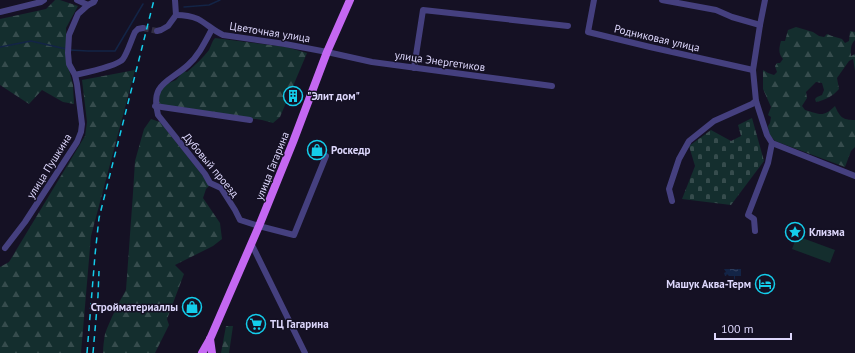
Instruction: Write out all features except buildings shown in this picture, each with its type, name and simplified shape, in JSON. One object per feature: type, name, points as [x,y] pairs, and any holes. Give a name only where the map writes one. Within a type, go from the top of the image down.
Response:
[{"type":"main road","name":"улица Гагарина","points":[[202,353],[210,339],[259,226],[327,52],[350,0]]},
{"type":"main road","points":[[210,339],[212,353]]},
{"type":"street","points":[[0,12],[44,0]]},
{"type":"street","points":[[77,0],[88,5]]},
{"type":"street","name":"улица Пушкина","points":[[5,248],[26,222],[81,132],[82,124],[75,74],[69,64],[69,35],[78,14],[95,0]]},
{"type":"street","points":[[157,30],[168,26],[176,15],[175,0]]},
{"type":"street","name":"Родниковая улица","points":[[594,0],[588,32],[753,70]]},
{"type":"street","points":[[662,0],[716,10],[732,17],[760,25]]},
{"type":"street","points":[[766,0],[760,25],[753,70],[756,100],[767,135],[772,143],[855,176]]},
{"type":"street","points":[[414,68],[423,10],[568,26]]},
{"type":"street","name":"Цветочная улица","points":[[176,15],[184,15],[198,19],[223,35],[327,52]]},
{"type":"street","points":[[75,74],[116,64],[123,58],[135,32],[142,28]]},
{"type":"street","points":[[212,29],[199,52],[188,65],[159,88],[155,106],[250,120]]},
{"type":"street","name":"улица Энергетиков","points":[[327,52],[372,62],[552,86]]},
{"type":"street","points":[[672,201],[669,189],[679,159],[689,141],[714,121],[752,104],[756,100]]},
{"type":"street","name":"Дубовый проезд","points":[[155,106],[158,116],[205,174],[210,183],[221,188],[240,220],[259,226],[294,235],[326,156]]},
{"type":"street","points":[[754,231],[754,219],[748,215],[768,163],[772,143]]},
{"type":"street","points":[[251,243],[305,353]]},
{"type":"green space","points":[[55,0],[60,0],[78,6],[66,28],[68,66],[73,85],[74,104],[63,102],[42,90],[29,104],[0,85],[0,19],[46,9]]},
{"type":"green space","points":[[796,27],[813,32],[819,36],[824,37],[827,34],[842,39],[845,43],[849,41],[850,31],[855,32],[855,40],[852,45],[851,56],[855,54],[855,71],[853,59],[849,61],[837,78],[839,89],[828,98],[816,102],[815,99],[822,95],[824,90],[822,83],[816,82],[806,92],[807,98],[802,106],[805,110],[818,114],[824,114],[835,106],[838,113],[842,117],[855,120],[855,147],[851,151],[845,167],[775,141],[769,134],[768,126],[771,117],[768,115],[771,107],[763,89],[763,70],[774,75],[777,72],[775,66],[783,59],[779,50],[781,41],[785,41],[788,30]]},
{"type":"green space","points":[[215,38],[286,47],[307,53],[280,117],[273,123],[262,120],[165,106],[159,103],[160,92],[164,85],[176,80],[184,71],[187,72],[196,64],[209,50]]},
{"type":"green space","points":[[135,70],[91,236],[81,353],[0,353],[0,267],[9,262],[85,136],[87,122],[82,80]]},
{"type":"green space","points":[[752,118],[764,161],[731,205],[682,199],[695,166],[689,146],[711,130],[731,141],[741,136],[738,125]]},
{"type":"green space","points":[[151,119],[160,122],[210,185],[206,189],[203,198],[220,223],[222,239],[213,246],[175,265],[184,274],[167,319],[169,325],[155,353],[103,353],[105,334],[109,323],[126,290],[135,161],[144,129]]},
{"type":"green space","points":[[797,236],[835,250],[830,263],[792,249]]},
{"type":"green space","points":[[226,326],[233,326],[229,353],[221,353]]},
{"type":"water","points":[[724,269],[741,269],[741,276],[735,276],[736,284],[730,284],[729,280],[734,280],[734,276],[729,276],[727,274],[725,276],[724,273],[726,272]]},
{"type":"waterway","points":[[184,7],[209,5],[220,0]]},
{"type":"waterway","points":[[70,50],[115,51],[143,4]]},
{"type":"waterway","points":[[0,47],[31,41],[66,49]]},
{"type":"tunnel","points":[[143,28],[157,31]]},
{"type":"railway","points":[[87,353],[99,218],[154,0]]},
{"type":"railway","points":[[93,353],[99,271]]},
{"type":"place","name":"\"Элит дом\"","points":[[293,96]]},
{"type":"place","name":"Роскедр","points":[[317,150]]},
{"type":"place","name":"Клизма","points":[[795,232]]},
{"type":"place","name":"Машук Аква-Терм","points":[[765,284]]},
{"type":"place","name":"Стройматериаллы","points":[[192,307]]},
{"type":"place","name":"ТЦ Гагарина","points":[[256,324]]}]
